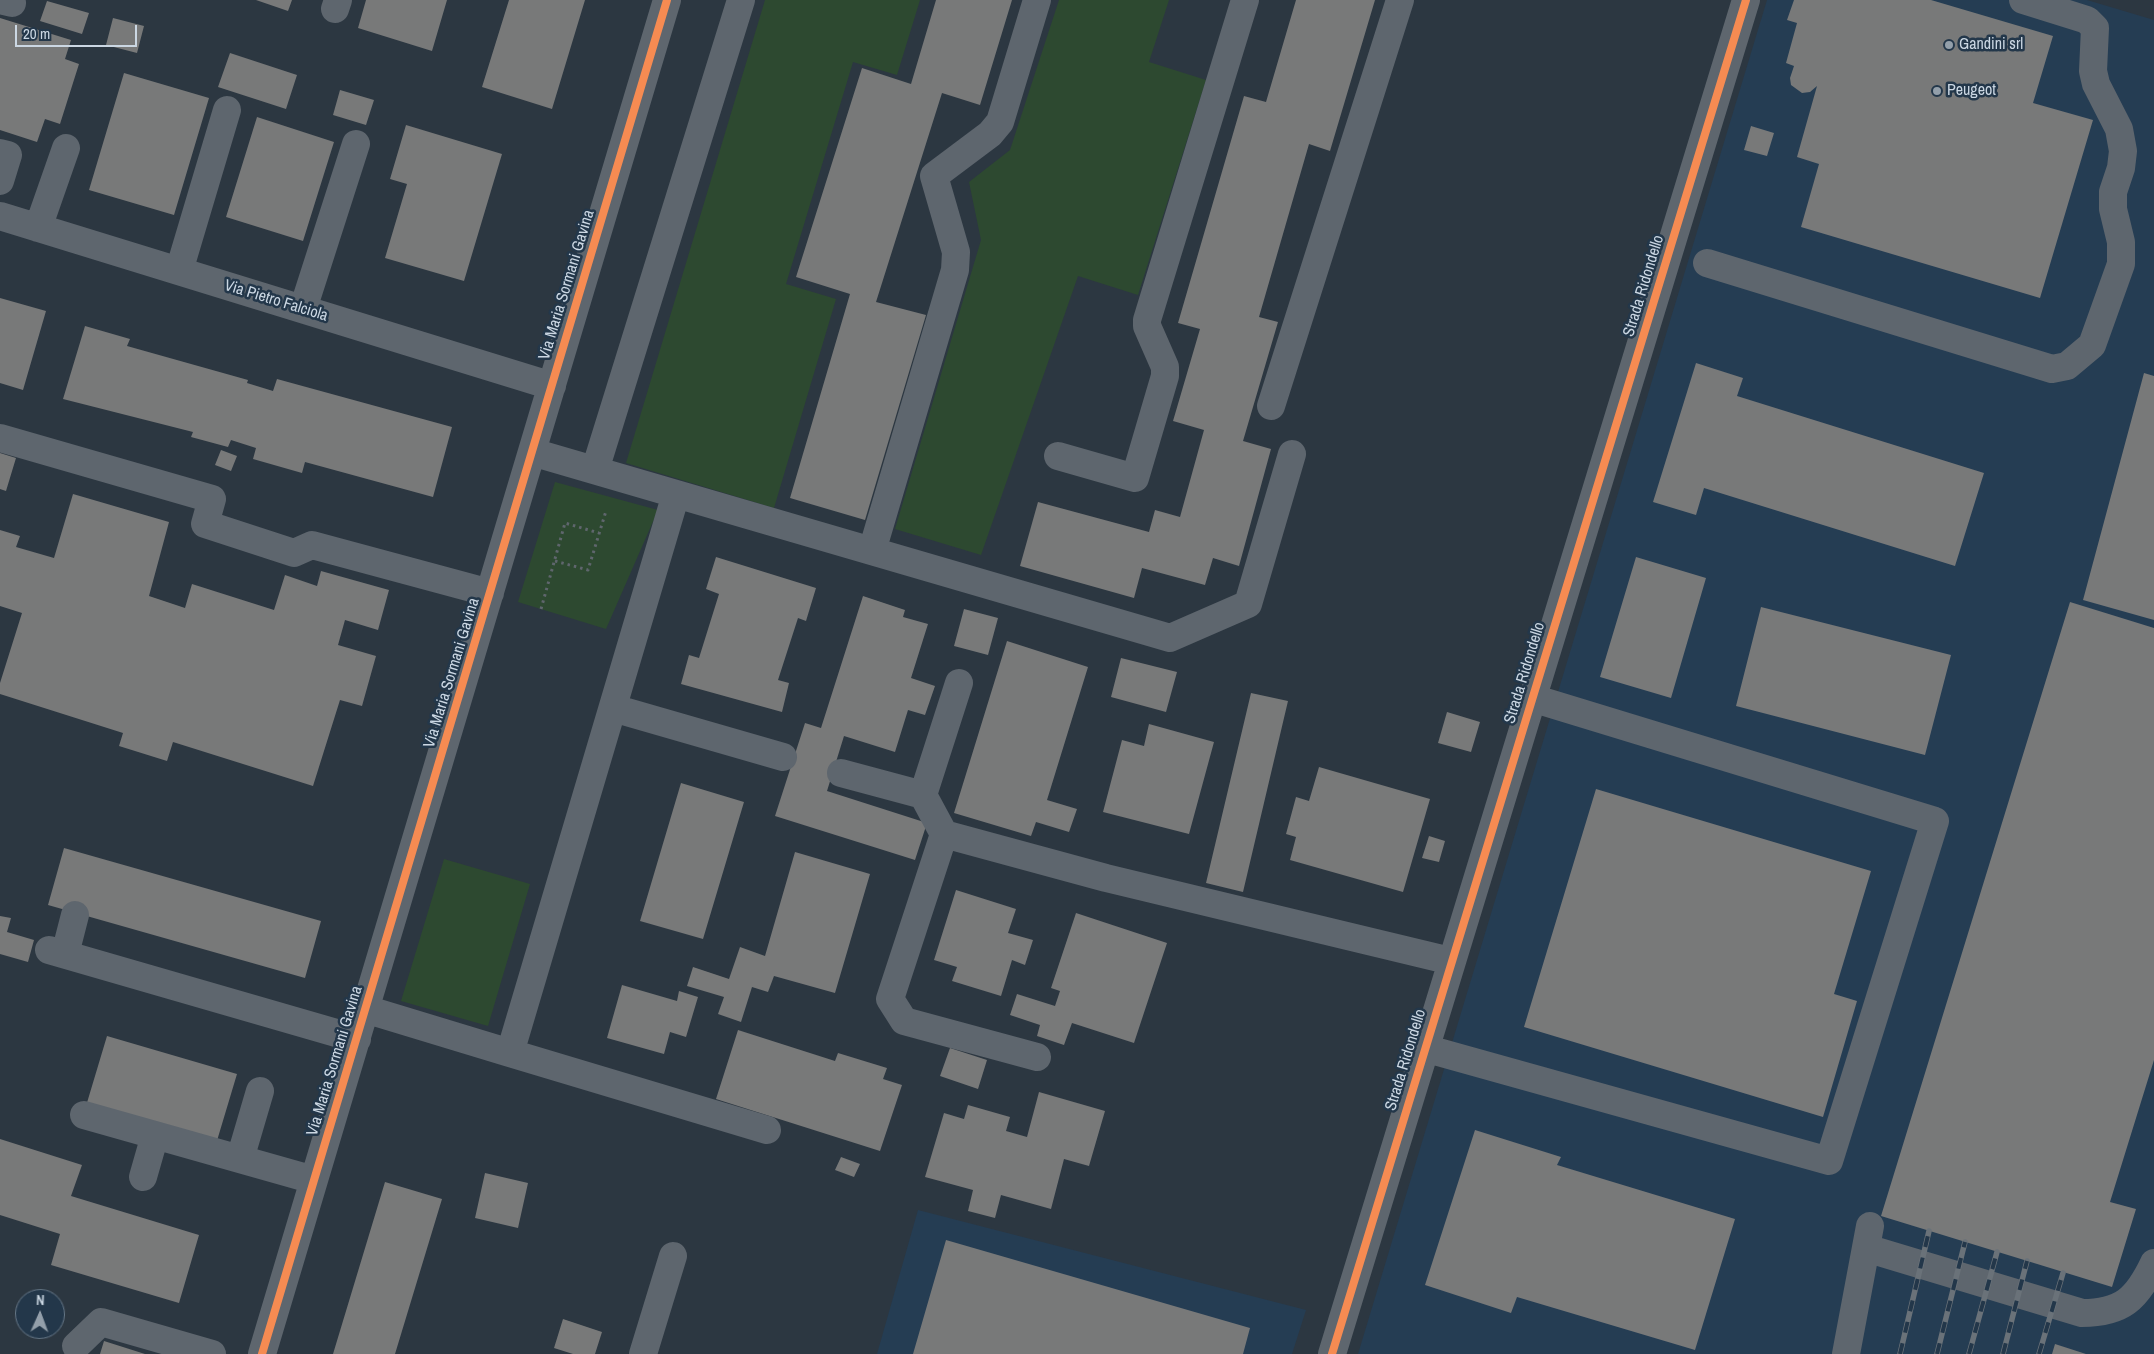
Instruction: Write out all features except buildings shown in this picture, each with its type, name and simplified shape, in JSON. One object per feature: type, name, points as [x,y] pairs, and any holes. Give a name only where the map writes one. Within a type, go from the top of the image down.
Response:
[{"type":"street","name":"Via Maria Sormani Gavina","points":[[262,1354],[667,0]]},
{"type":"street","points":[[606,474],[741,0]]},
{"type":"street","points":[[872,551],[955,270],[956,252],[934,176],[990,134],[1000,122],[1037,0]]},
{"type":"street","points":[[1058,456],[1135,478],[1165,376],[1165,367],[1147,326],[1147,320],[1245,0]]},
{"type":"street","points":[[1271,406],[1400,0]]},
{"type":"street","name":"Strada Ridondello","points":[[1332,1354],[1450,961],[1746,0]]},
{"type":"street","points":[[1707,263],[2052,369],[2068,366],[2092,345],[2121,264],[2121,242],[2113,209],[2113,192],[2121,168],[2123,151],[2119,129],[2096,84],[2093,71],[2095,28],[2087,20],[2023,0]]},
{"type":"street","points":[[179,271],[227,110]]},
{"type":"street","points":[[303,309],[356,144]]},
{"type":"street","points":[[38,228],[66,148]]},
{"type":"street","points":[[0,153],[8,156],[0,181]]},
{"type":"street","name":"Via Pietro Falciola","points":[[0,216],[552,386]]},
{"type":"street","points":[[0,438],[212,499],[204,524],[294,553],[312,545],[490,593]]},
{"type":"street","points":[[532,452],[1170,638],[1248,604],[1292,454]]},
{"type":"street","points":[[510,1053],[676,494]]},
{"type":"street","points":[[959,683],[923,795],[944,834],[890,999],[904,1021],[1036,1057]]},
{"type":"street","points":[[1424,1048],[1829,1161],[1932,831],[1935,821],[1532,698]]},
{"type":"street","points":[[613,708],[783,757]]},
{"type":"street","points":[[841,773],[923,795]]},
{"type":"street","points":[[944,834],[1106,878],[1450,961]]},
{"type":"street","points":[[75,915],[57,952],[357,1039]]},
{"type":"street","points":[[365,1009],[766,1130]]},
{"type":"street","points":[[240,1159],[260,1091]]},
{"type":"street","points":[[84,1115],[314,1180]]},
{"type":"street","points":[[143,1177],[155,1135]]},
{"type":"street","points":[[1846,1354],[1868,1237],[2082,1313],[2100,1313],[2117,1309],[2134,1297],[2154,1263]]},
{"type":"street","points":[[643,1354],[673,1256]]},
{"type":"street","points":[[76,1346],[100,1322],[212,1354]]},
{"type":"path","points":[[555,561],[588,570],[599,533],[606,474]]},
{"type":"path","points":[[541,609],[565,523],[599,533]]},
{"type":"shaded area","points":[[1767,0],[2087,0],[2154,20],[2154,1354],[1358,1354]]},
{"type":"shaded area","points":[[918,1210],[1306,1310],[1292,1354],[877,1354]]},
{"type":"green space","points":[[765,0],[920,0],[897,75],[853,62],[786,284],[836,299],[774,508],[626,463]]},
{"type":"green space","points":[[1059,0],[1169,0],[1149,62],[1206,80],[1138,295],[1078,276],[981,555],[895,529],[981,240],[969,182],[1010,150]]},
{"type":"green space","points":[[555,482],[658,510],[606,629],[518,602]]},
{"type":"green space","points":[[444,859],[530,884],[488,1026],[401,1001]]},
{"type":"railway","points":[[1900,1354],[1929,1231]]},
{"type":"railway","points":[[1937,1354],[1965,1242]]},
{"type":"railway","points":[[1969,1354],[1997,1252]]},
{"type":"railway","points":[[2003,1354],[2027,1261]]},
{"type":"railway","points":[[2039,1354],[2063,1273]]},
{"type":"cycle path","points":[[262,1354],[667,0]]},
{"type":"cycle path","points":[[1332,1354],[1746,0]]},
{"type":"place","name":"Gandini srl","points":[[1949,45]]},
{"type":"place","name":"Peugeot","points":[[1937,91]]}]
